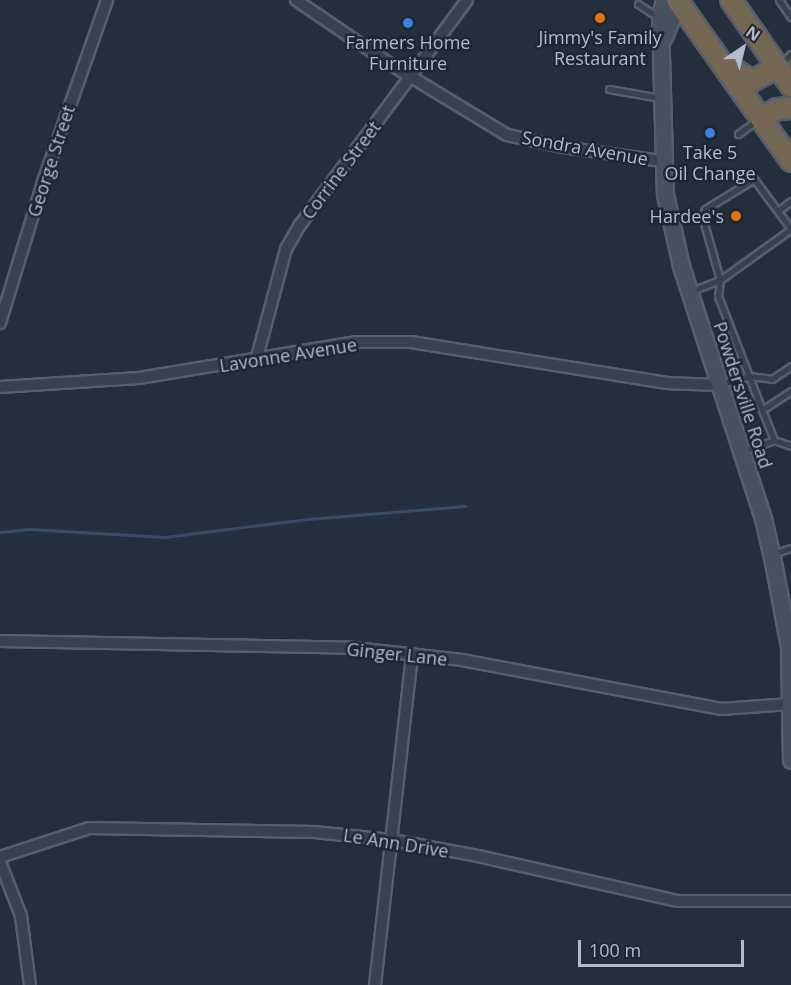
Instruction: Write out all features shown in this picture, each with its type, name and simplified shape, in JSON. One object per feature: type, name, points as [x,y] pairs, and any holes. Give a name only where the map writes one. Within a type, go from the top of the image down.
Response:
[{"type":"highway","points":[[675,0],[723,62],[791,161]]},
{"type":"highway","points":[[731,0],[784,61],[791,86]]},
{"type":"highway","points":[[723,62],[752,81],[784,61]]},
{"type":"highway","points":[[762,118],[777,109],[791,108]]},
{"type":"street","name":"George Street","points":[[0,323],[43,182],[107,0]]},
{"type":"street","name":"Sondra Avenue","points":[[296,0],[411,78],[507,135],[573,149],[661,160]]},
{"type":"street","name":"Corrine Street","points":[[256,361],[286,249],[467,0]]},
{"type":"street","name":"Powdersville Road","points":[[675,0],[660,18],[661,160],[665,194],[689,292],[741,452],[771,554],[789,647],[791,760]]},
{"type":"street","name":"Powdersville Road","points":[[661,43],[675,0]]},
{"type":"street","name":"Lavonne Avenue","points":[[0,387],[83,383],[256,361],[357,342],[411,342],[666,383],[718,385]]},
{"type":"street","name":"Ginger Lane","points":[[0,641],[245,644],[412,655],[462,660],[721,709],[790,708]]},
{"type":"street","points":[[375,985],[412,655]]},
{"type":"street","name":"Le Ann Drive","points":[[0,857],[61,835],[108,827],[314,832],[392,840],[677,901],[791,901]]},
{"type":"street","points":[[0,862],[21,916],[30,985]]},
{"type":"lane","points":[[779,0],[791,17]]},
{"type":"lane","points":[[638,4],[660,18]]},
{"type":"lane","points":[[609,89],[661,99]]},
{"type":"lane","points":[[738,134],[762,118]]},
{"type":"lane","points":[[689,292],[720,280],[791,229],[754,178],[705,209],[702,216],[720,280],[718,297],[774,440]]},
{"type":"lane","points":[[779,210],[791,201]]},
{"type":"lane","points":[[718,385],[750,376],[772,379],[791,366]]},
{"type":"lane","points":[[762,410],[791,391]]},
{"type":"lane","points":[[741,452],[774,440],[791,444]]},
{"type":"lane","points":[[771,554],[791,548]]},
{"type":"waterway","points":[[0,532],[29,529],[165,537],[308,519],[465,506]]},
{"type":"place","name":"Jimmy's Family Restaurant","points":[[600,18]]},
{"type":"place","name":"Farmers Home Furniture","points":[[408,23]]},
{"type":"place","name":"Take 5 Oil Change","points":[[710,133]]},
{"type":"place","name":"Hardee's","points":[[736,216]]}]
